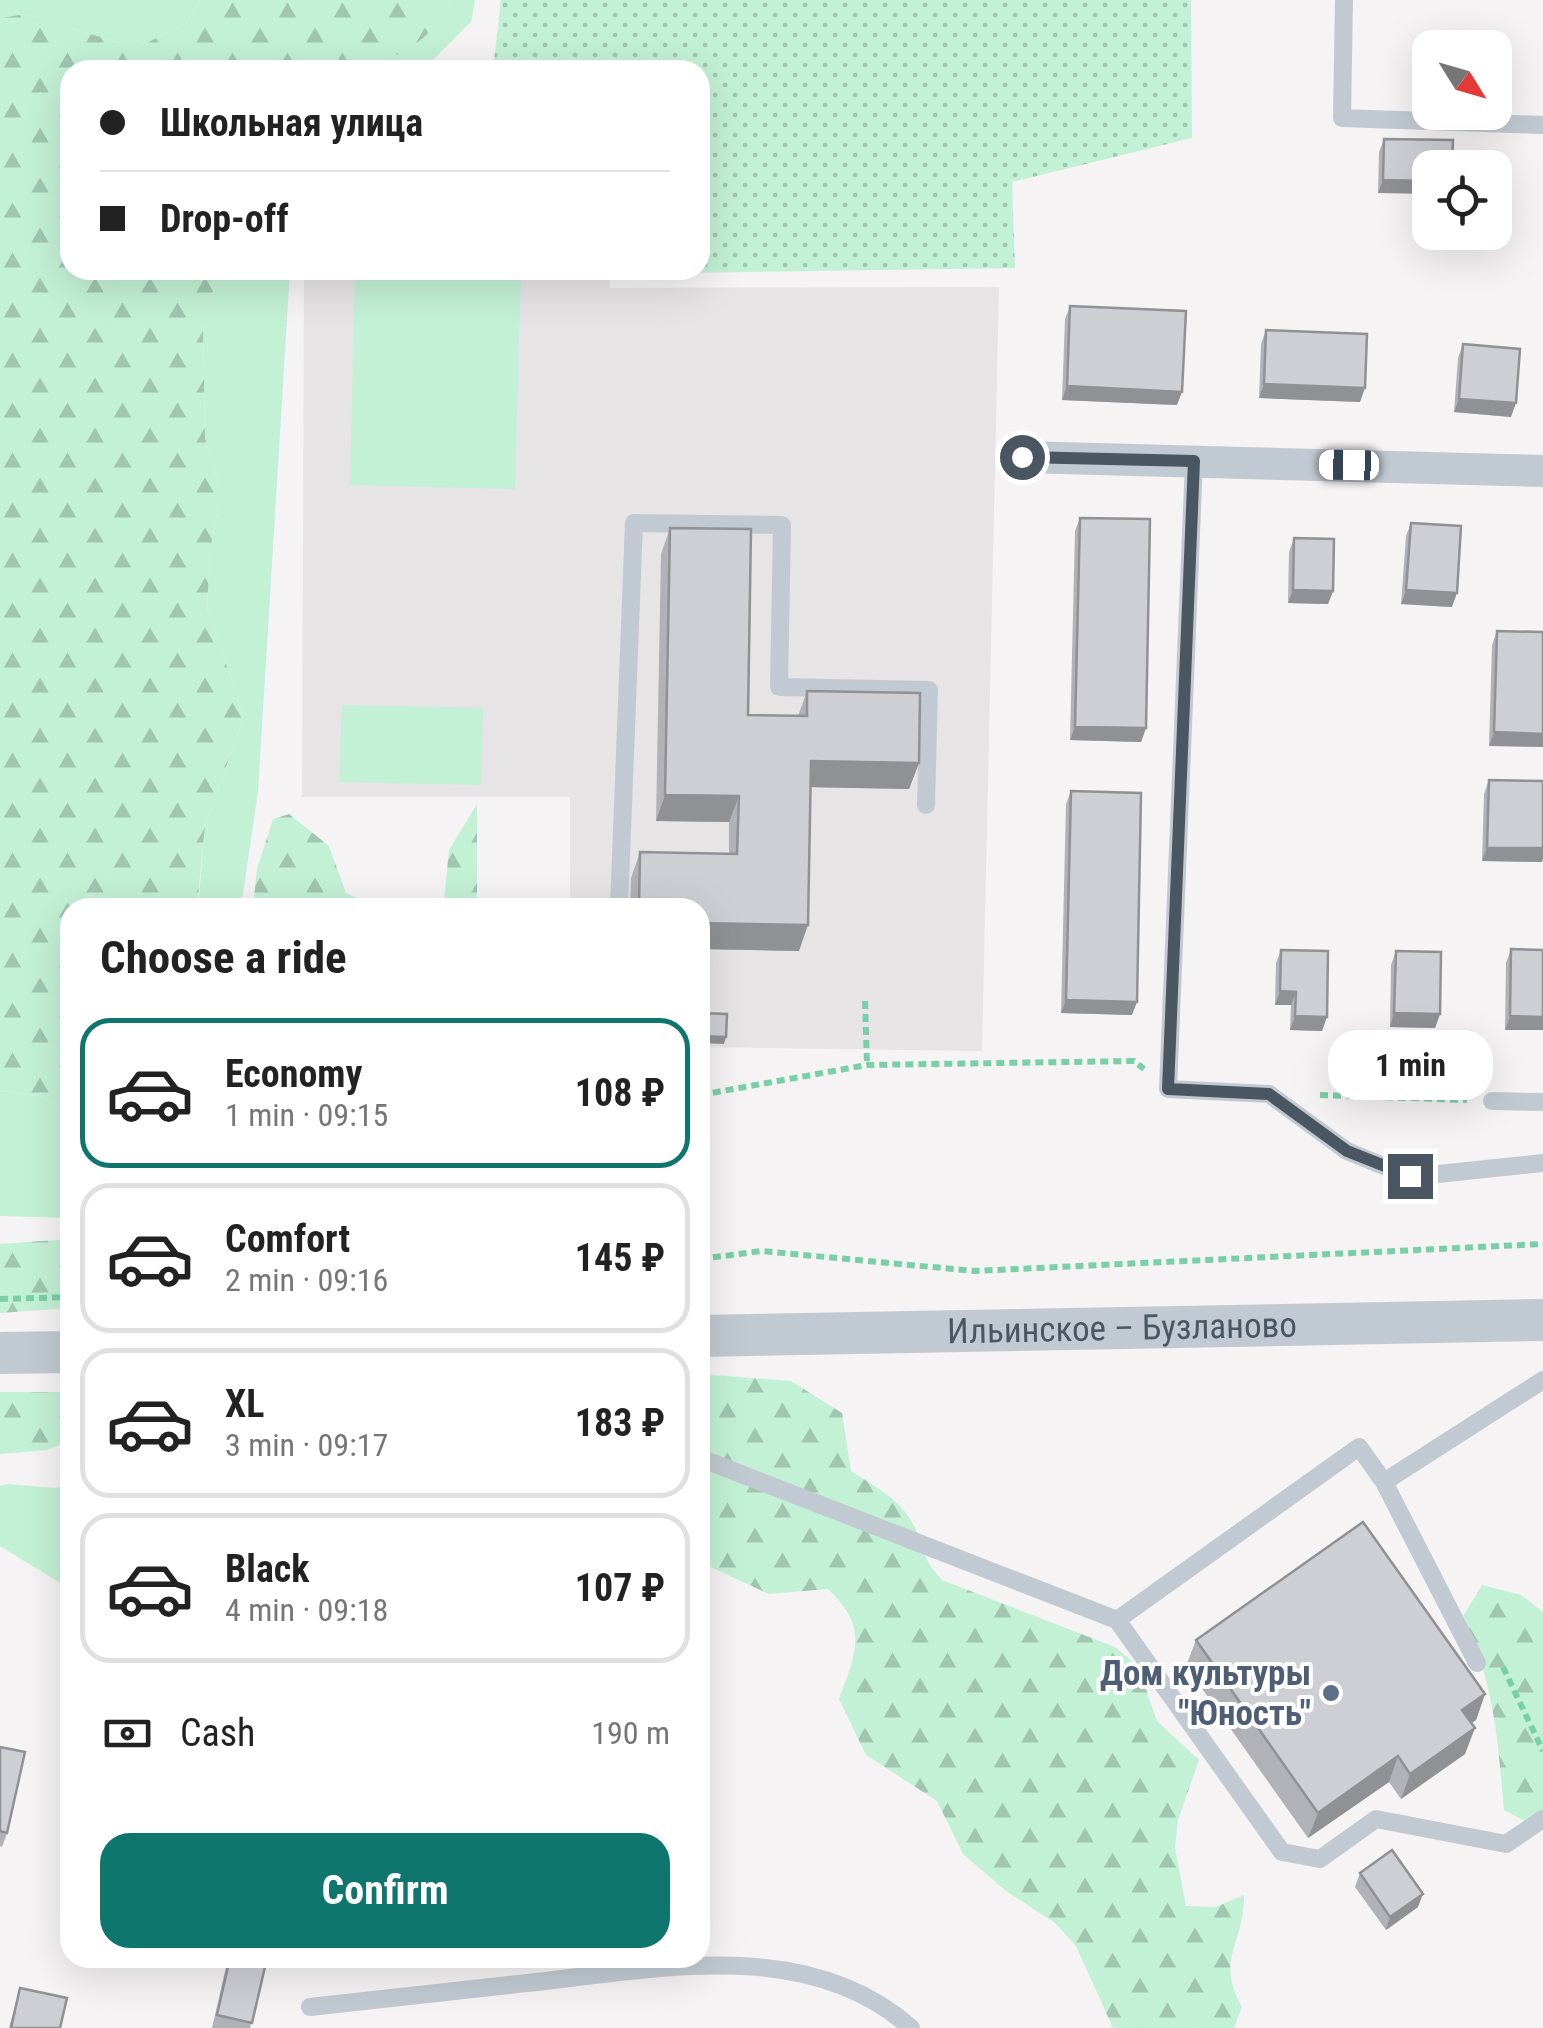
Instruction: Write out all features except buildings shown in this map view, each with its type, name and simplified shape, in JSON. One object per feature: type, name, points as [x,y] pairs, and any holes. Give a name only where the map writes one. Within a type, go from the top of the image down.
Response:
[{"type":"street","points":[[1022,457],[1543,470]]},
{"type":"street","name":"Ильинское – Бузланово","points":[[710,1336],[1543,1320]]},
{"type":"street","points":[[0,1353],[60,1352]]},
{"type":"lane","points":[[1344,0],[1342,118],[1543,125]]},
{"type":"lane","points":[[1194,461],[1168,1089],[1269,1094],[1347,1151],[1410,1176],[1543,1163]]},
{"type":"lane","points":[[620,898],[634,522],[782,525],[779,687],[928,690],[926,805]]},
{"type":"lane","points":[[1492,1101],[1543,1102]]},
{"type":"lane","points":[[1384,1482],[1543,1380]]},
{"type":"lane","points":[[1116,1620],[1359,1447],[1384,1482],[1477,1662]]},
{"type":"lane","points":[[710,1462],[1116,1620],[1282,1852],[1320,1859],[1376,1819],[1506,1844],[1543,1819]]},
{"type":"lane","points":[[710,1965],[800,1973],[889,2009],[910,2028]]},
{"type":"lane","points":[[310,2007],[666,1968]]},
{"type":"path","points":[[865,1001],[867,1065]]},
{"type":"path","points":[[710,1093],[867,1065],[1134,1061],[1168,1089]]},
{"type":"path","points":[[1269,1094],[1492,1101]]},
{"type":"path","points":[[710,1258],[762,1251],[974,1270],[1543,1244]]},
{"type":"path","points":[[0,1299],[60,1297]]},
{"type":"path","points":[[1477,1662],[1504,1667],[1532,1737],[1543,1751]]},
{"type":"shaded area","points":[[304,280],[610,280],[610,288],[999,287],[982,1051],[710,1047],[710,898],[570,898],[570,797],[302,797]]},
{"type":"green space","points":[[0,0],[201,0],[186,24],[136,48],[26,14],[0,18]]},
{"type":"green space","points":[[201,0],[450,0],[426,36],[384,60],[60,60],[60,280],[217,280],[203,319],[205,438],[221,492],[210,551],[207,608],[244,716],[205,826],[198,898],[60,898],[60,1109],[38,1095],[0,1091],[0,18],[26,14],[136,48],[186,24]]},
{"type":"green space","points":[[450,0],[475,0],[471,22],[433,60],[384,60],[415,44],[444,14]]},
{"type":"green space","points":[[501,0],[1191,0],[1192,138],[1012,182],[1015,268],[710,273],[710,60],[494,60]]},
{"type":"green space","points":[[217,280],[289,280],[258,792],[242,898],[199,898],[205,826],[244,716],[207,608],[210,551],[221,492],[205,438],[203,318]]},
{"type":"green space","points":[[355,280],[521,280],[515,489],[350,485]]},
{"type":"green space","points":[[342,705],[483,708],[481,785],[339,782]]},
{"type":"green space","points":[[477,804],[477,898],[444,898],[449,850]]},
{"type":"green space","points":[[289,814],[329,846],[346,893],[357,898],[254,898],[257,869],[273,819]]},
{"type":"green space","points":[[0,1091],[38,1095],[60,1109],[60,1218],[0,1216]]},
{"type":"green space","points":[[60,1240],[60,1309],[0,1313],[0,1244]]},
{"type":"green space","points":[[710,1375],[791,1381],[842,1413],[851,1471],[901,1507],[913,1524],[929,1564],[942,1580],[1115,1647],[1138,1666],[1157,1721],[1199,1760],[1178,1820],[1175,1848],[1186,1906],[1216,1907],[1244,1895],[1231,1964],[1234,1990],[1242,2007],[1234,2028],[1113,2028],[1076,1946],[1055,1923],[1006,1891],[963,1854],[937,1801],[866,1755],[839,1699],[851,1667],[855,1640],[854,1628],[841,1603],[828,1589],[769,1594],[710,1567]]},
{"type":"green space","points":[[0,1392],[60,1392],[60,1445],[47,1450],[0,1454]]},
{"type":"green space","points":[[0,1486],[60,1487],[60,1583],[0,1546]]},
{"type":"green space","points":[[1482,1585],[1521,1595],[1543,1612],[1543,1826],[1538,1828],[1504,1810],[1488,1687],[1462,1618]]},
{"type":"place","name":"Дом культуры \"Юность\"","points":[[1331,1693]]},
{"type":"route","points":[[1022,457],[1194,461],[1168,1089],[1269,1094],[1347,1151],[1410,1176]]}]
